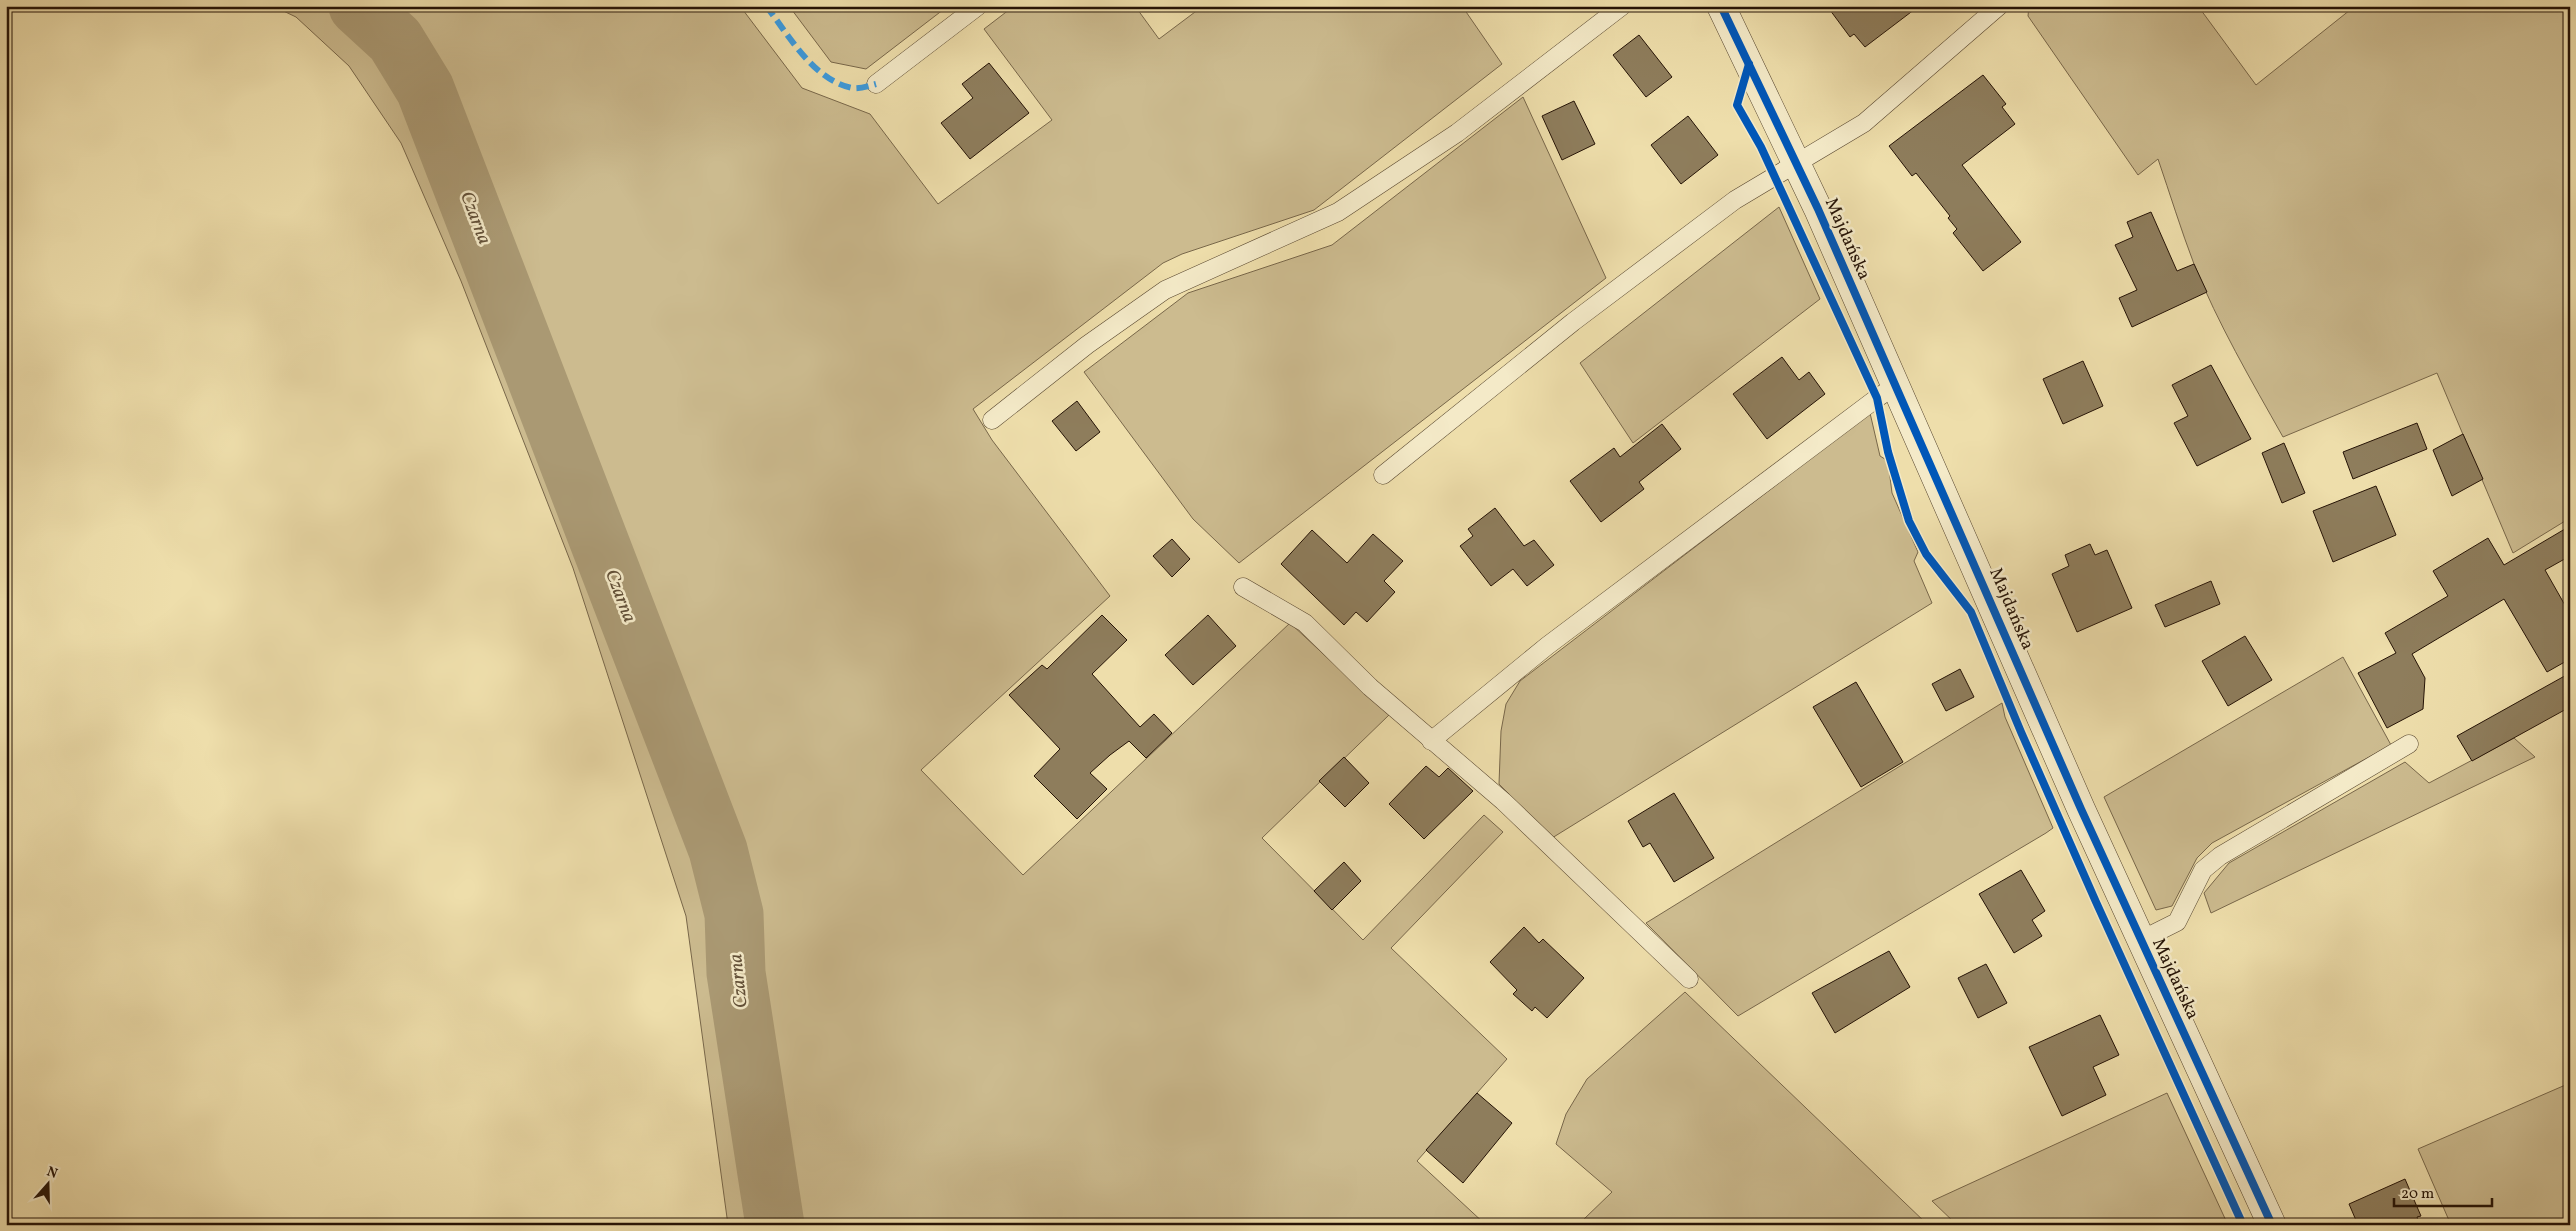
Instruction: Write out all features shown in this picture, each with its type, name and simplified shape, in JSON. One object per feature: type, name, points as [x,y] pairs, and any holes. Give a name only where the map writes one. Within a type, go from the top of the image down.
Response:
[{"type":"street","name":"Majdańska","points":[[1721,6],[1818,209],[2141,940],[2272,1225]]},
{"type":"lane","points":[[876,84],[978,6]]},
{"type":"lane","points":[[992,420],[1087,345],[1165,290],[1338,212],[1458,133],[1622,6]]},
{"type":"lane","points":[[1383,475],[1572,322],[1735,200],[1864,123],[1999,6]]},
{"type":"lane","points":[[1431,741],[1547,646],[1895,386]]},
{"type":"lane","points":[[1243,587],[1305,624],[1370,687],[1503,801],[1689,979]]},
{"type":"lane","points":[[2141,940],[2177,922],[2203,870],[2220,856],[2409,744]]},
{"type":"shaded area","points":[[273,6],[740,6],[802,88],[870,114],[938,204],[1052,120],[984,29],[1014,6],[1135,6],[1159,39],[1203,6],[1462,6],[1502,64],[1314,210],[1182,254],[1163,263],[973,409],[992,440],[1110,596],[921,770],[1023,875],[1290,623],[1389,715],[1262,838],[1363,940],[1484,815],[1503,832],[1391,948],[1507,1059],[1417,1161],[1486,1225],[728,1225],[686,916],[573,568],[461,281],[401,143],[349,66],[296,17]]},
{"type":"shaded area","points":[[789,6],[948,6],[866,69],[831,62]]},
{"type":"shaded area","points":[[2029,6],[2198,6],[2256,85],[2355,6],[2570,6],[2570,518],[2513,553],[2437,373],[2283,437],[2236,352],[2203,286],[2158,159],[2138,175],[2028,16]]},
{"type":"shaded area","points":[[1523,97],[1606,278],[1239,563],[1193,519],[1084,372],[1188,293],[1332,245]]},
{"type":"shaded area","points":[[1779,207],[1820,299],[1633,443],[1580,363]]},
{"type":"shaded area","points":[[1870,413],[1880,456],[1888,461],[1892,493],[1918,552],[1914,561],[1932,603],[1552,838],[1499,784],[1501,731],[1506,704],[1520,681]]},
{"type":"shaded area","points":[[2343,657],[2391,745],[2212,843],[2197,858],[2172,906],[2156,910],[2104,797]]},
{"type":"shaded area","points":[[2002,703],[2005,717],[2053,828],[2046,833],[1738,1016],[1646,923]]},
{"type":"shaded area","points":[[2514,738],[2535,757],[2211,913],[2204,893],[2229,863],[2405,762],[2429,783]]},
{"type":"shaded area","points":[[1685,992],[1928,1225],[1587,1225],[1583,1220],[1612,1192],[1556,1144],[1566,1114],[1587,1079]]},
{"type":"shaded area","points":[[2570,1083],[2570,1222],[2563,1225],[2451,1225],[2418,1149]]},
{"type":"shaded area","points":[[2167,1093],[2228,1225],[1957,1225],[1932,1201]]},
{"type":"building","points":[[1827,6],[1919,6],[1865,47],[1854,34],[1850,37]]},
{"type":"building","points":[[1639,35],[1672,77],[1646,97],[1613,55]]},
{"type":"building","points":[[989,63],[1029,113],[970,159],[941,123],[973,98],[962,84]]},
{"type":"building","points":[[1983,75],[2006,104],[2002,107],[2015,124],[1962,165],[2021,242],[1983,271],[1953,233],[1957,229],[1948,218],[1950,216],[1916,173],[1912,176],[1889,146]]},
{"type":"building","points":[[1574,101],[1595,144],[1562,160],[1542,116]]},
{"type":"building","points":[[1688,116],[1718,155],[1681,184],[1651,145]]},
{"type":"building","points":[[2151,212],[2177,271],[2194,264],[2207,292],[2132,327],[2119,298],[2137,290],[2115,245],[2133,237],[2127,222]]},
{"type":"building","points":[[1782,357],[1799,380],[1809,372],[1825,394],[1767,439],[1733,394]]},
{"type":"building","points":[[2083,361],[2103,406],[2063,424],[2043,379]]},
{"type":"building","points":[[2211,365],[2251,439],[2197,466],[2174,423],[2188,416],[2172,385]]},
{"type":"building","points":[[1077,401],[1100,432],[1076,451],[1052,421]]},
{"type":"building","points":[[2417,423],[2427,449],[2353,479],[2343,452]]},
{"type":"building","points":[[1662,424],[1681,449],[1639,482],[1644,489],[1601,522],[1570,481],[1614,448],[1620,457]]},
{"type":"building","points":[[2463,434],[2483,479],[2452,496],[2433,450]]},
{"type":"building","points":[[2284,443],[2305,493],[2282,503],[2262,453]]},
{"type":"building","points":[[2376,486],[2396,535],[2333,562],[2313,511]]},
{"type":"building","points":[[1495,508],[1524,546],[1534,540],[1554,565],[1527,586],[1513,569],[1491,586],[1460,546],[1473,536],[1468,529]]},
{"type":"building","points":[[2570,526],[2570,556],[2545,570],[2570,614],[2570,659],[2547,672],[2504,599],[2412,654],[2425,678],[2423,709],[2387,728],[2358,673],[2396,653],[2385,633],[2448,596],[2433,571],[2488,538],[2504,565]]},
{"type":"building","points":[[1312,530],[1347,563],[1373,534],[1403,561],[1384,581],[1395,592],[1367,622],[1356,612],[1344,625],[1281,564]]},
{"type":"building","points":[[1172,539],[1190,559],[1172,577],[1153,556]]},
{"type":"building","points":[[2090,544],[2095,555],[2107,550],[2132,608],[2077,632],[2052,574],[2069,566],[2065,555]]},
{"type":"building","points":[[2211,581],[2220,604],[2165,627],[2155,605]]},
{"type":"building","points":[[1102,615],[1127,640],[1092,674],[1140,727],[1154,714],[1172,733],[1146,758],[1129,741],[1090,773],[1107,789],[1077,819],[1034,776],[1060,749],[1009,695],[1042,665],[1047,669]]},
{"type":"building","points":[[1208,615],[1236,646],[1193,685],[1165,655]]},
{"type":"building","points":[[2245,636],[2272,680],[2228,706],[2202,661]]},
{"type":"building","points":[[1960,669],[1974,697],[1946,711],[1932,684]]},
{"type":"building","points":[[2570,673],[2570,707],[2472,761],[2457,736]]},
{"type":"building","points":[[1856,682],[1903,762],[1861,787],[1813,707]]},
{"type":"building","points":[[1344,757],[1369,783],[1345,807],[1319,781]]},
{"type":"building","points":[[1426,766],[1439,777],[1448,768],[1473,791],[1424,839],[1389,804]]},
{"type":"building","points":[[1674,793],[1714,858],[1674,882],[1650,843],[1643,847],[1628,821]]},
{"type":"building","points":[[1344,862],[1361,881],[1332,910],[1314,891]]},
{"type":"building","points":[[2021,870],[2045,911],[2032,920],[2042,936],[2014,953],[1979,894]]},
{"type":"building","points":[[1524,927],[1539,943],[1543,939],[1584,978],[1547,1018],[1535,1007],[1532,1011],[1513,994],[1517,990],[1490,962]]},
{"type":"building","points":[[1889,951],[1910,987],[1835,1033],[1812,993]]},
{"type":"building","points":[[1986,964],[2007,1003],[1978,1018],[1958,978]]},
{"type":"building","points":[[2100,1015],[2119,1055],[2093,1067],[2106,1095],[2062,1116],[2029,1047]]},
{"type":"building","points":[[1477,1093],[1512,1123],[1463,1183],[1426,1150]]},
{"type":"building","points":[[2405,1179],[2421,1216],[2417,1217],[2420,1225],[2358,1225],[2349,1204]]},
{"type":"waterway","name":"Czarna","points":[[358,6],[395,40],[425,89],[718,850],[734,914],[736,973],[775,1225]]},
{"type":"marked path","points":[[766,6],[803,55],[825,76],[852,88],[876,84]]},
{"type":"cycle path","points":[[1721,6],[1818,209],[2081,809],[2272,1225]]},
{"type":"cycle path","points":[[1749,64],[1737,105],[1761,147],[1877,398],[1888,452],[1909,521],[1926,554],[1971,612],[2021,732],[2096,902],[2243,1225]]}]
